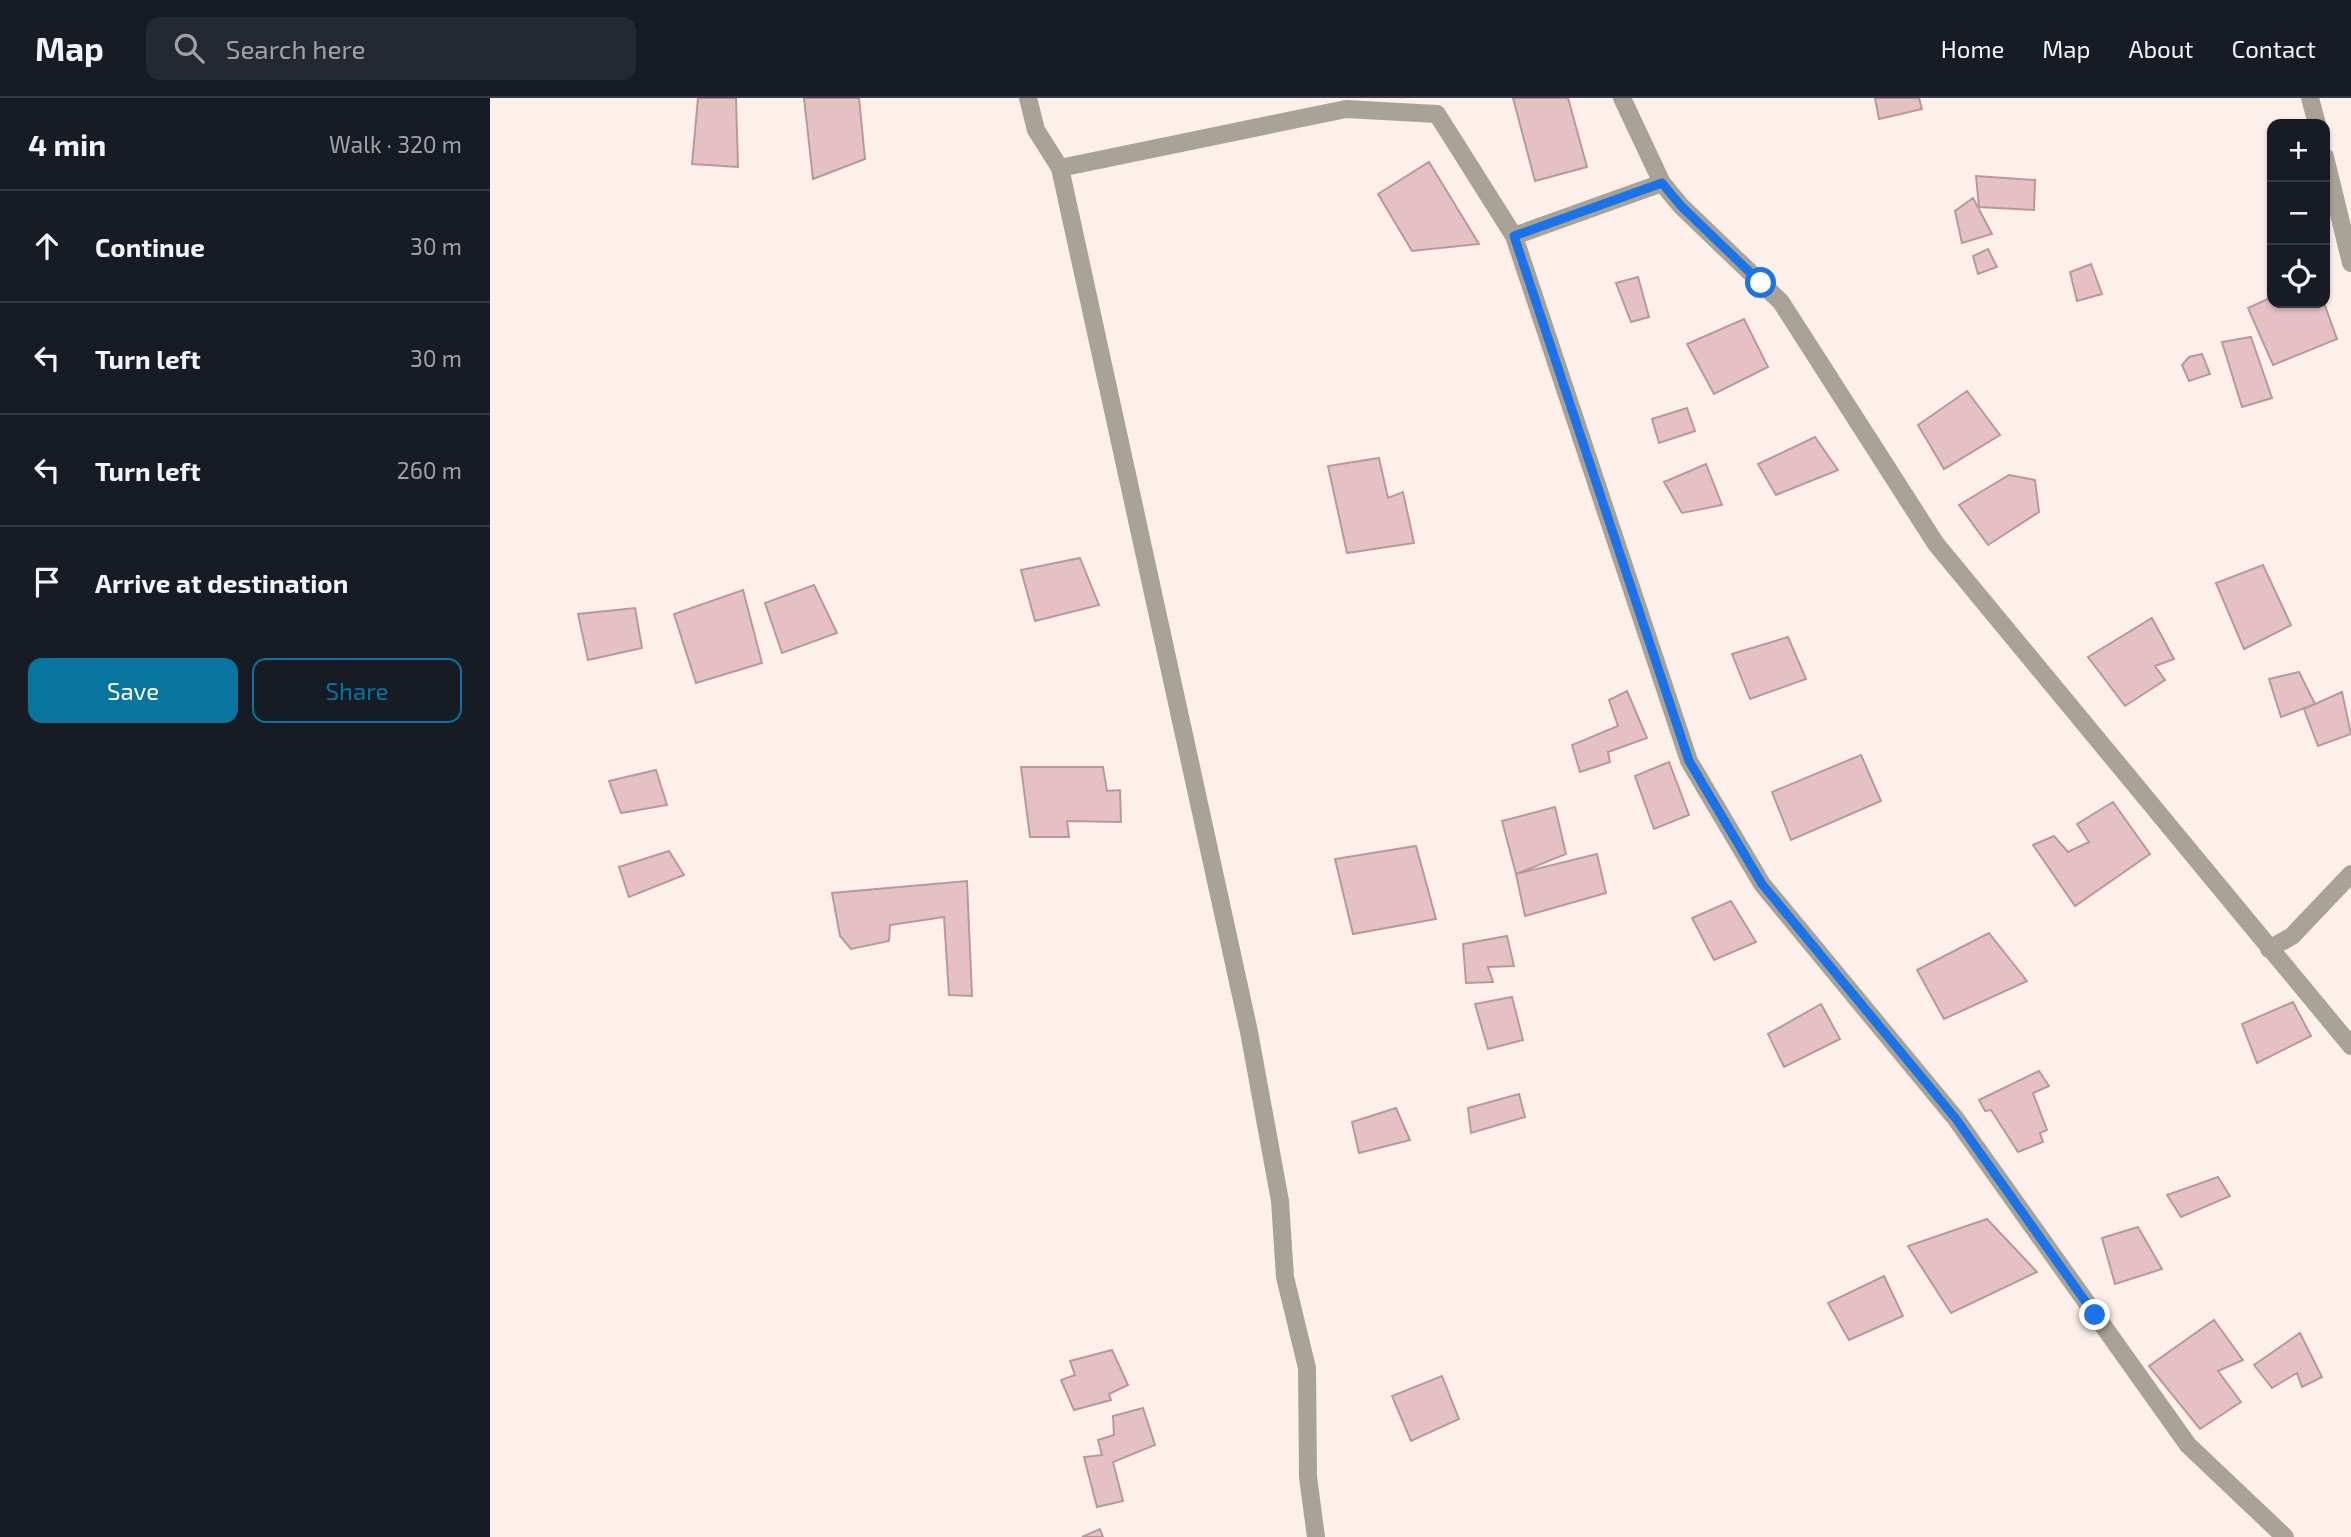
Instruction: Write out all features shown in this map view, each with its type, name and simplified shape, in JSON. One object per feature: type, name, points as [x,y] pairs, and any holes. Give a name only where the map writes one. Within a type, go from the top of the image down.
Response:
[{"type":"street","points":[[1028,98],[1036,130],[1059,168],[1249,1032],[1280,1201],[1285,1277],[1307,1368],[1308,1477],[1316,1537]]},
{"type":"street","points":[[1622,98],[1662,183],[1681,206],[1781,302],[1936,544],[2351,1046]]},
{"type":"street","points":[[2310,98],[2316,119]]},
{"type":"street","points":[[1059,168],[1346,109],[1437,114],[1514,236],[1689,761],[1762,884],[1956,1119],[2188,1446],[2285,1537]]},
{"type":"street","points":[[2330,177],[2351,263]]},
{"type":"street","points":[[1514,236],[1662,183]]},
{"type":"street","points":[[2269,949],[2292,936],[2351,874]]},
{"type":"building","points":[[698,98],[736,98],[738,167],[692,164]]},
{"type":"building","points":[[804,98],[859,98],[865,159],[813,179]]},
{"type":"building","points":[[1513,98],[1568,98],[1587,167],[1535,181]]},
{"type":"building","points":[[1875,98],[1919,98],[1922,109],[1879,119]]},
{"type":"building","points":[[1429,162],[1479,244],[1412,251],[1378,194]]},
{"type":"building","points":[[1976,176],[2035,180],[2034,210],[1979,207]]},
{"type":"building","points":[[1973,198],[1992,234],[1962,243],[1955,211]]},
{"type":"building","points":[[1988,249],[1997,267],[1978,274],[1973,256]]},
{"type":"building","points":[[2091,264],[2102,294],[2077,301],[2070,272]]},
{"type":"building","points":[[1638,277],[1649,317],[1631,322],[1616,283]]},
{"type":"building","points":[[2267,299],[2267,308],[2326,308],[2337,339],[2273,365],[2248,308]]},
{"type":"building","points":[[1744,319],[1768,367],[1714,394],[1687,344]]},
{"type":"building","points":[[2251,337],[2272,398],[2242,407],[2222,342]]},
{"type":"building","points":[[2202,354],[2210,374],[2189,381],[2182,365],[2189,357]]},
{"type":"building","points":[[1967,391],[2000,435],[1944,469],[1918,425]]},
{"type":"building","points":[[1687,408],[1695,431],[1659,443],[1652,419]]},
{"type":"building","points":[[1815,437],[1838,470],[1776,495],[1758,464]]},
{"type":"building","points":[[1379,458],[1388,498],[1403,492],[1414,543],[1347,553],[1328,466]]},
{"type":"building","points":[[1706,464],[1722,505],[1682,513],[1664,482]]},
{"type":"building","points":[[2009,475],[2035,480],[2039,512],[1988,545],[1959,505]]},
{"type":"building","points":[[1080,558],[1099,605],[1035,621],[1021,570]]},
{"type":"building","points":[[2263,565],[2291,625],[2244,649],[2216,583]]},
{"type":"building","points":[[814,585],[837,633],[782,653],[765,603]]},
{"type":"building","points":[[743,590],[762,663],[696,683],[674,614]]},
{"type":"building","points":[[635,608],[642,648],[588,660],[578,614]]},
{"type":"building","points":[[2152,618],[2174,659],[2155,666],[2165,680],[2125,706],[2088,657]]},
{"type":"building","points":[[1788,637],[1806,679],[1750,699],[1732,654]]},
{"type":"building","points":[[2299,672],[2315,704],[2281,717],[2269,679]]},
{"type":"building","points":[[1627,691],[1647,738],[1608,752],[1610,762],[1580,772],[1572,745],[1618,726],[1609,700]]},
{"type":"building","points":[[2342,692],[2351,734],[2318,746],[2304,709]]},
{"type":"building","points":[[1861,755],[1881,801],[1791,840],[1772,792]]},
{"type":"building","points":[[1669,762],[1689,815],[1654,829],[1635,776]]},
{"type":"building","points":[[1021,767],[1103,767],[1107,791],[1120,790],[1121,822],[1067,821],[1069,837],[1030,837]]},
{"type":"building","points":[[656,770],[667,805],[621,813],[609,781]]},
{"type":"building","points":[[2113,802],[2150,854],[2075,906],[2033,845],[2054,836],[2068,852],[2089,842],[2077,824]]},
{"type":"building","points":[[1555,807],[1566,854],[1516,874],[1502,821]]},
{"type":"building","points":[[1416,846],[1436,919],[1353,934],[1335,859]]},
{"type":"building","points":[[669,851],[684,875],[629,897],[619,867]]},
{"type":"building","points":[[1597,854],[1606,893],[1525,916],[1516,874]]},
{"type":"building","points":[[967,881],[972,996],[949,995],[944,917],[890,925],[889,941],[851,949],[840,936],[832,893]]},
{"type":"building","points":[[1731,901],[1756,942],[1714,960],[1692,918]]},
{"type":"building","points":[[1989,933],[2027,981],[1944,1019],[1917,970]]},
{"type":"building","points":[[1507,936],[1514,966],[1488,967],[1493,982],[1466,983],[1463,944]]},
{"type":"building","points":[[1512,997],[1523,1040],[1488,1049],[1475,1004]]},
{"type":"building","points":[[2293,1002],[2311,1036],[2257,1063],[2242,1024]]},
{"type":"building","points":[[1821,1004],[1840,1039],[1784,1067],[1768,1034]]},
{"type":"building","points":[[2039,1071],[2049,1086],[2033,1093],[2047,1130],[2040,1133],[2043,1142],[2018,1152],[1991,1110],[1985,1111],[1979,1100]]},
{"type":"building","points":[[1519,1094],[1525,1117],[1471,1133],[1468,1108]]},
{"type":"building","points":[[1396,1108],[1410,1140],[1359,1153],[1352,1122]]},
{"type":"building","points":[[2218,1177],[2230,1196],[2181,1217],[2167,1195]]},
{"type":"building","points":[[1987,1219],[2037,1272],[1951,1313],[1908,1246]]},
{"type":"building","points":[[2138,1227],[2162,1269],[2115,1284],[2102,1238]]},
{"type":"building","points":[[1884,1276],[1903,1316],[1849,1340],[1828,1303]]},
{"type":"building","points":[[2214,1320],[2243,1360],[2218,1371],[2241,1402],[2200,1429],[2149,1366]]},
{"type":"building","points":[[2300,1333],[2322,1377],[2302,1387],[2297,1373],[2272,1388],[2254,1365]]},
{"type":"building","points":[[1112,1350],[1128,1385],[1109,1394],[1111,1400],[1074,1410],[1061,1380],[1075,1375],[1070,1361]]},
{"type":"building","points":[[1442,1376],[1459,1419],[1411,1441],[1392,1396]]},
{"type":"building","points":[[1143,1408],[1155,1445],[1113,1462],[1123,1501],[1097,1507],[1084,1457],[1102,1455],[1098,1440],[1114,1435],[1113,1416]]},
{"type":"building","points":[[1100,1529],[1103,1537],[1082,1537]]},
{"type":"route","points":[[1761,283],[1681,206],[1662,183],[1514,236],[1689,761],[1762,884],[1956,1119],[2095,1315]]}]
